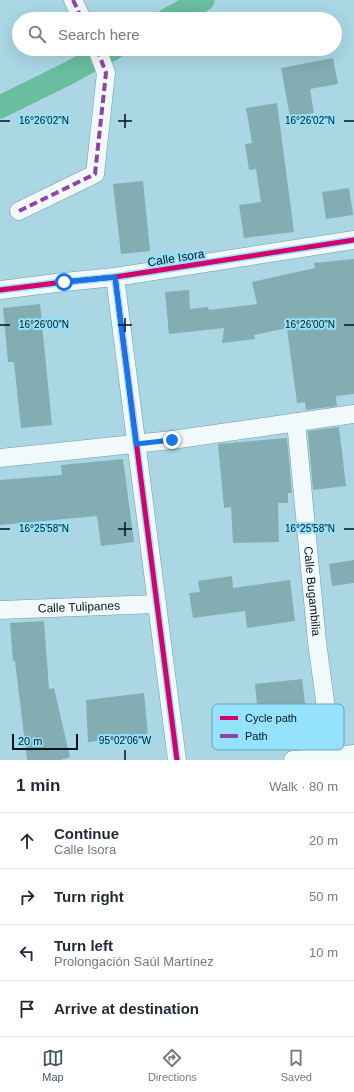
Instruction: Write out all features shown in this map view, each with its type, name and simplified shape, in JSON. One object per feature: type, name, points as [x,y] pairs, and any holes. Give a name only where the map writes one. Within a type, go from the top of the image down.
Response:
[{"type":"street","points":[[72,0],[78,12]]},
{"type":"street","points":[[19,211],[95,174],[106,74],[100,56]]},
{"type":"street","name":"Calle Isora","points":[[0,290],[115,277],[354,240]]},
{"type":"street","points":[[115,277],[178,760]]},
{"type":"street","points":[[0,458],[172,440],[354,414]]},
{"type":"street","name":"Calle Bugambilia","points":[[296,422],[317,642],[326,704]]},
{"type":"street","name":"Calle Tulipanes","points":[[0,610],[157,604]]},
{"type":"street","points":[[293,760],[333,758],[354,754]]},
{"type":"building","points":[[333,58],[338,84],[310,89],[314,113],[290,117],[281,68]]},
{"type":"building","points":[[277,103],[294,232],[244,238],[239,205],[261,202],[256,169],[249,170],[245,144],[252,143],[246,108]]},
{"type":"building","points":[[143,181],[150,251],[121,254],[113,184]]},
{"type":"building","points":[[349,188],[353,215],[326,219],[322,192]]},
{"type":"building","points":[[354,259],[354,394],[336,396],[337,406],[306,410],[305,402],[297,403],[287,328],[254,335],[255,339],[222,343],[224,328],[169,334],[165,292],[189,290],[190,309],[208,307],[209,310],[257,304],[252,282],[315,268],[314,263]]},
{"type":"building","points":[[40,304],[52,425],[21,428],[14,362],[8,362],[3,308]]},
{"type":"building","points":[[339,427],[346,486],[313,490],[308,431]]},
{"type":"building","points":[[287,438],[292,493],[288,493],[288,503],[278,503],[279,542],[233,543],[231,507],[224,508],[218,444]]},
{"type":"building","points":[[123,459],[134,542],[101,546],[97,516],[0,525],[0,480],[62,475],[61,465]]},
{"type":"building","points":[[354,560],[354,583],[332,586],[329,564]]},
{"type":"building","points":[[232,576],[233,588],[290,580],[295,621],[247,628],[245,611],[193,618],[189,593],[200,592],[198,581]]},
{"type":"building","points":[[44,621],[49,689],[54,688],[70,757],[61,760],[27,760],[15,661],[13,661],[10,623]]},
{"type":"building","points":[[302,679],[305,704],[257,704],[255,684]]},
{"type":"building","points":[[144,693],[148,736],[88,742],[86,700]]},
{"type":"waterway","points":[[181,12],[203,0]]},
{"type":"waterway","points":[[0,107],[100,56]]},
{"type":"marked path","points":[[73,0],[79,12]]},
{"type":"marked path","points":[[19,211],[95,174],[106,73],[100,56]]},
{"type":"cycle path","points":[[0,290],[115,277],[354,240]]},
{"type":"cycle path","points":[[115,277],[177,760]]},
{"type":"route","points":[[64,282],[115,277],[136,444],[172,440]]}]
